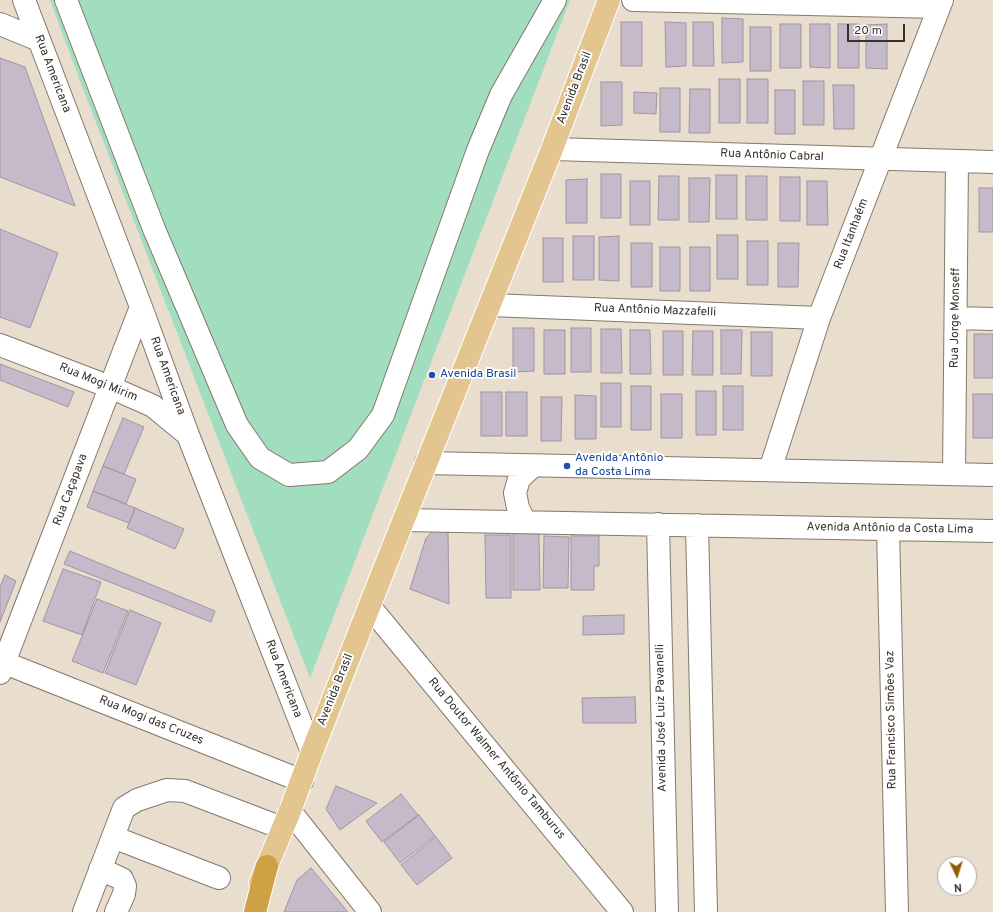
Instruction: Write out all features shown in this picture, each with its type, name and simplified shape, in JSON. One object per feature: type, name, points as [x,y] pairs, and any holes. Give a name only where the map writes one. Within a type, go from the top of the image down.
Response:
[{"type":"highway","points":[[255,912],[267,866]]},
{"type":"main road","name":"Avenida Brasil","points":[[248,912],[302,781],[312,752],[610,0]]},
{"type":"street","name":"Rua Americana","points":[[24,0],[141,306],[188,435],[312,752]]},
{"type":"street","points":[[66,0],[154,229],[237,425],[260,458],[290,476],[328,472],[358,449],[383,415],[478,150],[501,95],[555,0]]},
{"type":"street","points":[[633,0],[940,4]]},
{"type":"street","name":"Rua Itanhaém","points":[[770,470],[819,318],[940,4]]},
{"type":"street","points":[[0,24],[39,40]]},
{"type":"street","name":"Rua Antônio Cabral","points":[[552,149],[881,160],[993,162]]},
{"type":"street","name":"Rua Jorge Monseff","points":[[954,474],[957,161]]},
{"type":"street","name":"Rua Antônio Mazzafelli","points":[[490,305],[819,318]]},
{"type":"street","name":"Rua Caçapava","points":[[1,665],[141,306]]},
{"type":"street","points":[[956,318],[993,319]]},
{"type":"street","name":"Rua Mogi Mirim","points":[[0,345],[110,387],[153,406],[188,435]]},
{"type":"street","points":[[426,463],[993,475]]},
{"type":"street","points":[[526,522],[518,508],[515,493],[519,478],[533,466]]},
{"type":"street","name":"Avenida Antônio da Costa Lima","points":[[404,520],[993,531]]},
{"type":"street","name":"Avenida José Luiz Pavanelli","points":[[658,524],[667,912]]},
{"type":"street","points":[[697,525],[706,912]]},
{"type":"street","name":"Rua Francisco Simões Vaz","points":[[888,529],[897,912]]},
{"type":"street","name":"Rua Doutor Walmer Antônio Tamburus","points":[[370,607],[622,912]]},
{"type":"street","name":"Rua Mogi das Cruzes","points":[[1,665],[302,781]]},
{"type":"street","points":[[84,912],[124,808],[137,800],[167,790],[185,791],[286,820],[370,912]]},
{"type":"street","points":[[113,837],[219,878]]},
{"type":"street","points":[[100,869],[122,879],[125,886],[124,894],[116,912]]},
{"type":"green space","points":[[50,0],[570,0],[310,678],[82,86]]},
{"type":"building","points":[[722,18],[743,19],[743,62],[722,63]]},
{"type":"building","points":[[621,22],[642,22],[642,66],[621,66]]},
{"type":"building","points":[[665,22],[686,23],[686,66],[666,67]]},
{"type":"building","points":[[693,22],[713,22],[714,66],[693,66]]},
{"type":"building","points":[[780,24],[801,24],[801,68],[780,68]]},
{"type":"building","points":[[810,24],[830,24],[830,68],[810,67]]},
{"type":"building","points":[[838,24],[859,24],[859,68],[838,68]]},
{"type":"building","points":[[887,24],[887,69],[866,68],[866,25]]},
{"type":"building","points":[[750,27],[771,27],[771,71],[750,71]]},
{"type":"building","points":[[0,58],[25,67],[75,206],[0,177]]},
{"type":"building","points":[[719,79],[740,79],[740,123],[719,123]]},
{"type":"building","points":[[747,79],[768,79],[768,123],[747,123]]},
{"type":"building","points":[[803,81],[824,81],[824,125],[803,125]]},
{"type":"building","points":[[601,82],[622,82],[622,125],[601,126]]},
{"type":"building","points":[[833,85],[854,85],[854,129],[834,129]]},
{"type":"building","points":[[660,88],[680,88],[680,132],[660,132]]},
{"type":"building","points":[[690,89],[710,89],[710,133],[689,133]]},
{"type":"building","points":[[775,90],[795,90],[795,134],[775,134]]},
{"type":"building","points":[[634,92],[657,93],[656,114],[634,113]]},
{"type":"building","points":[[601,174],[621,174],[621,218],[601,218]]},
{"type":"building","points":[[716,175],[737,175],[737,219],[716,219]]},
{"type":"building","points":[[659,176],[679,176],[679,220],[658,220]]},
{"type":"building","points":[[746,176],[767,176],[767,220],[746,220]]},
{"type":"building","points":[[780,177],[800,177],[800,221],[780,221]]},
{"type":"building","points":[[689,178],[710,178],[709,222],[689,222]]},
{"type":"building","points":[[587,179],[587,223],[566,223],[566,180]]},
{"type":"building","points":[[630,181],[650,181],[650,225],[630,225]]},
{"type":"building","points":[[807,181],[827,181],[828,225],[807,225]]},
{"type":"building","points":[[979,188],[993,188],[993,232],[979,232]]},
{"type":"building","points":[[0,229],[58,253],[30,328],[0,317]]},
{"type":"building","points":[[717,235],[738,235],[738,279],[717,279]]},
{"type":"building","points":[[573,236],[594,236],[594,280],[573,280]]},
{"type":"building","points":[[619,236],[619,281],[599,280],[599,237]]},
{"type":"building","points":[[543,238],[563,238],[563,282],[543,282]]},
{"type":"building","points":[[747,241],[768,241],[768,285],[747,285]]},
{"type":"building","points":[[631,243],[652,243],[652,287],[631,287]]},
{"type":"building","points":[[778,243],[799,243],[798,287],[778,287]]},
{"type":"building","points":[[660,247],[680,247],[680,291],[660,291]]},
{"type":"building","points":[[690,247],[710,247],[710,291],[690,291]]},
{"type":"building","points":[[513,328],[534,328],[534,371],[513,372]]},
{"type":"building","points":[[571,328],[591,328],[591,372],[571,372]]},
{"type":"building","points":[[601,329],[621,329],[622,373],[601,373]]},
{"type":"building","points":[[544,330],[565,330],[565,374],[544,374]]},
{"type":"building","points":[[630,330],[650,330],[651,374],[630,374]]},
{"type":"building","points":[[721,330],[742,330],[741,374],[721,374]]},
{"type":"building","points":[[663,331],[683,331],[683,375],[663,375]]},
{"type":"building","points":[[693,331],[713,331],[713,375],[692,375]]},
{"type":"building","points":[[751,332],[772,332],[772,376],[751,376]]},
{"type":"building","points":[[974,334],[993,334],[993,378],[974,378]]},
{"type":"building","points":[[0,364],[74,392],[68,407],[0,380]]},
{"type":"building","points":[[601,383],[621,383],[621,427],[601,427]]},
{"type":"building","points":[[631,386],[651,386],[651,430],[631,430]]},
{"type":"building","points":[[723,386],[743,386],[743,430],[723,430]]},
{"type":"building","points":[[696,391],[716,391],[716,435],[696,435]]},
{"type":"building","points":[[481,392],[502,392],[502,436],[481,436]]},
{"type":"building","points":[[506,392],[527,392],[527,436],[506,436]]},
{"type":"building","points":[[661,394],[682,394],[682,438],[661,438]]},
{"type":"building","points":[[973,394],[993,394],[993,438],[973,438]]},
{"type":"building","points":[[575,395],[596,396],[596,439],[575,439]]},
{"type":"building","points":[[541,397],[562,397],[561,441],[541,441]]},
{"type":"building","points":[[123,418],[144,427],[124,474],[103,466]]},
{"type":"building","points":[[103,466],[136,479],[126,504],[93,491]]},
{"type":"building","points":[[93,491],[135,508],[129,523],[87,507]]},
{"type":"building","points":[[135,508],[184,529],[175,549],[127,528]]},
{"type":"building","points":[[433,531],[448,531],[449,604],[410,589],[426,538]]},
{"type":"building","points":[[513,533],[539,533],[540,590],[513,590]]},
{"type":"building","points":[[485,535],[511,535],[511,598],[486,598]]},
{"type":"building","points":[[544,536],[569,537],[568,588],[543,588]]},
{"type":"building","points":[[571,536],[599,536],[599,566],[594,566],[594,590],[571,590]]},
{"type":"building","points":[[70,551],[215,611],[211,622],[64,564]]},
{"type":"building","points":[[63,569],[101,582],[82,635],[43,621]]},
{"type":"building","points":[[5,575],[16,581],[0,622],[0,587]]},
{"type":"building","points":[[97,599],[128,611],[103,673],[72,661]]},
{"type":"building","points":[[130,610],[161,623],[136,685],[105,673]]},
{"type":"building","points":[[624,615],[624,634],[583,635],[583,616]]},
{"type":"building","points":[[635,697],[636,723],[583,723],[582,698]]},
{"type":"building","points":[[336,786],[377,803],[340,830],[326,809]]},
{"type":"building","points":[[401,794],[418,815],[382,842],[366,821]]},
{"type":"building","points":[[419,815],[435,836],[400,863],[384,842]]},
{"type":"building","points":[[436,837],[452,858],[417,885],[401,865]]},
{"type":"building","points":[[311,868],[348,912],[284,912],[297,880]]},
{"type":"place","name":"Avenida Brasil","points":[[432,375]]},
{"type":"place","name":"Avenida Antônio da Costa Lima","points":[[567,466]]}]
